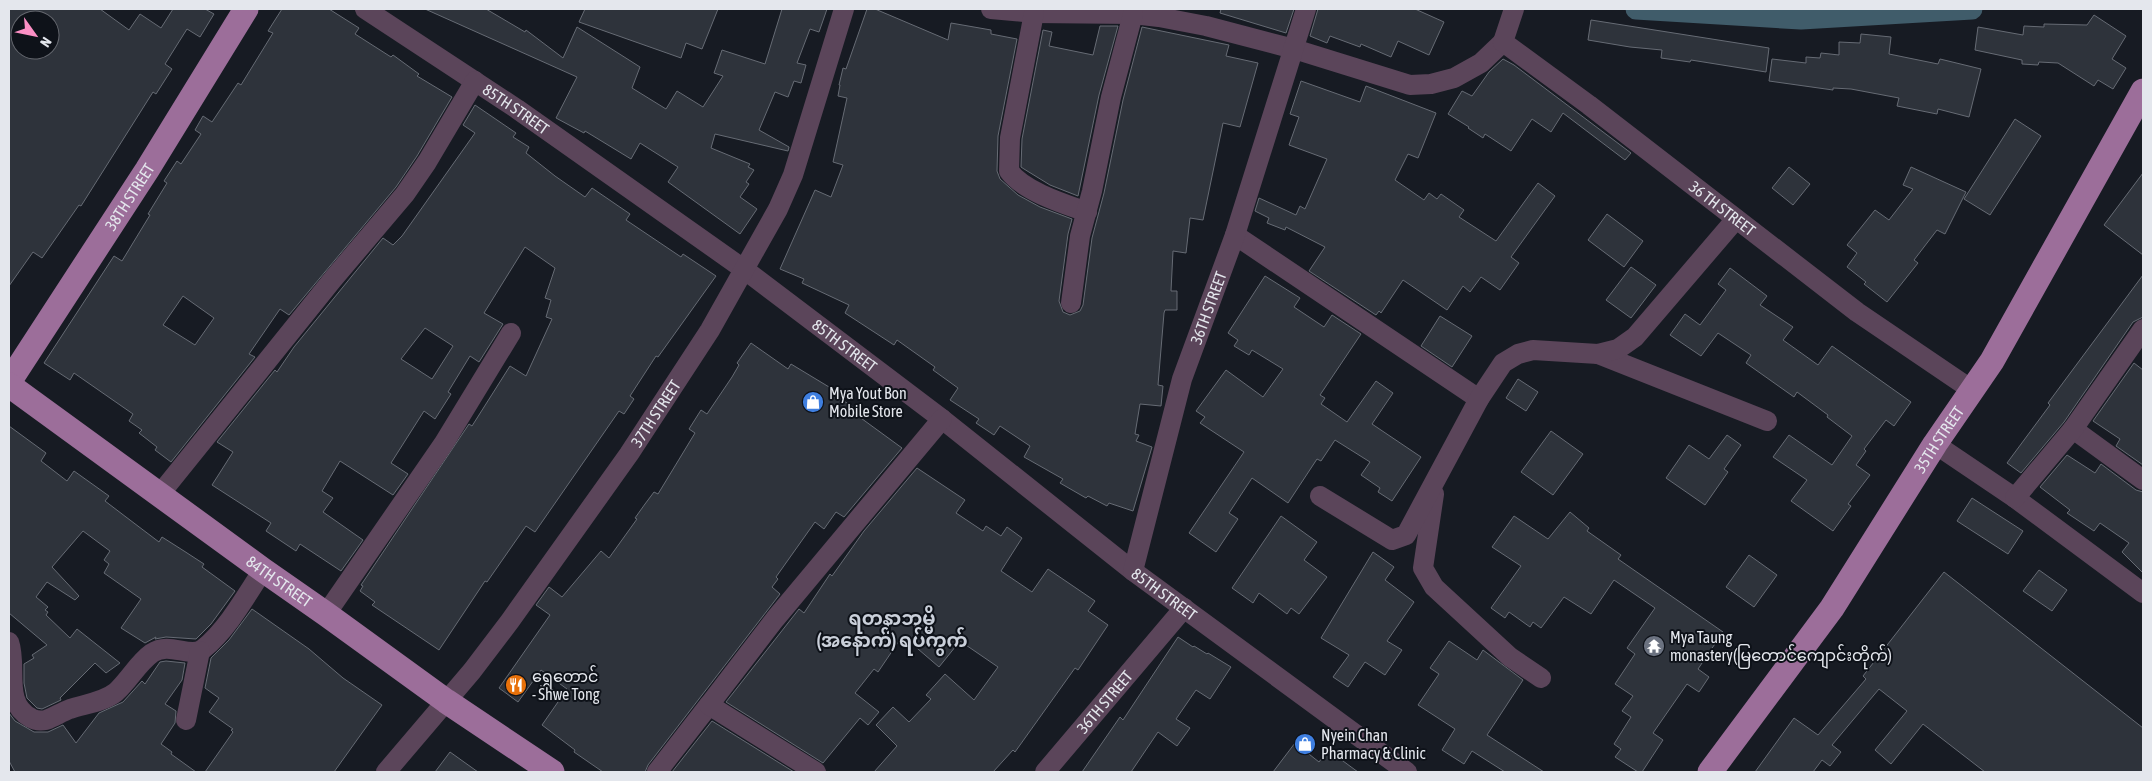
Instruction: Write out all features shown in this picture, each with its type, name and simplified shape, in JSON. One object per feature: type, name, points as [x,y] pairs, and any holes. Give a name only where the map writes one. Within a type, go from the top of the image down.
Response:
[{"type":"main road","name":"38TH STREET","points":[[9,384],[147,170],[246,9]]},
{"type":"main road","name":"35TH STREET","points":[[1710,772],[1832,608],[1935,444],[1992,361],[2143,90]]},
{"type":"main road","name":"84TH STREET","points":[[9,384],[263,570],[446,700],[552,772]]},
{"type":"street","name":"85TH STREET","points":[[365,9],[475,81],[745,270],[942,419],[1133,571],[1407,772]]},
{"type":"street","name":"37TH STREET","points":[[386,772],[510,621],[634,446],[710,330],[778,209],[793,175],[844,9]]},
{"type":"street","points":[[992,9],[1034,13],[1133,14],[1206,26],[1294,49],[1410,85],[1431,84],[1454,78],[1481,63],[1503,42],[1514,9]]},
{"type":"street","name":"36TH STREET","points":[[1133,571],[1182,379],[1235,235],[1306,9]]},
{"type":"street","points":[[1034,13],[1010,138],[1009,171],[1018,181],[1062,204],[1087,212]]},
{"type":"street","points":[[1071,303],[1080,236],[1087,212],[1111,97],[1133,14]]},
{"type":"street","name":"36 TH STREET","points":[[1503,42],[1589,105],[1857,312],[1972,390]]},
{"type":"street","points":[[160,494],[333,278],[405,194],[427,162],[475,81]]},
{"type":"street","points":[[1320,496],[1392,540],[1406,535],[1479,399],[1503,363],[1518,354],[1533,350],[1598,354],[1618,349],[1635,337],[1736,219]]},
{"type":"street","points":[[1235,235],[1479,399]]},
{"type":"street","points":[[2015,498],[2073,429],[2143,330]]},
{"type":"street","points":[[326,614],[444,443],[511,333]]},
{"type":"street","points":[[1598,354],[1767,421]]},
{"type":"street","points":[[657,772],[775,619],[942,419]]},
{"type":"street","points":[[2073,429],[2143,480]]},
{"type":"street","points":[[1456,442],[1437,480],[1431,509],[1424,568],[1434,587],[1510,657],[1541,678]]},
{"type":"street","points":[[1935,444],[2015,498],[2143,593]]},
{"type":"street","points":[[186,720],[200,651],[212,640],[239,606],[263,570]]},
{"type":"street","name":"36TH STREET","points":[[1045,772],[1184,608]]},
{"type":"street","points":[[9,642],[12,654],[11,685],[15,700],[22,711],[30,718],[38,721],[46,720],[70,709],[112,696],[146,659],[161,649],[170,647],[196,652],[200,651]]},
{"type":"street","points":[[709,705],[816,772]]},
{"type":"building","points":[[9,9],[100,9],[129,30],[140,14],[161,28],[173,9],[205,9],[214,14],[200,37],[187,29],[165,64],[172,69],[156,94],[153,92],[81,206],[79,205],[42,258],[33,252],[9,286]]},
{"type":"building","points":[[282,9],[329,9],[359,28],[355,34],[391,57],[393,55],[419,74],[417,76],[452,97],[396,187],[289,315],[280,309],[249,354],[255,357],[171,462],[155,450],[157,447],[139,433],[142,430],[129,421],[133,414],[74,373],[70,380],[44,363],[114,256],[122,261],[167,183],[164,181],[177,161],[181,164],[201,134],[195,130],[203,116],[212,122],[238,83],[241,85],[273,33],[268,31]],"holes":[[[183,296],[214,318],[195,345],[163,325]]]},
{"type":"building","points":[[425,9],[486,9],[525,32],[526,30],[563,58],[577,27],[640,67],[632,88],[666,109],[677,91],[703,107],[723,76],[714,73],[722,50],[765,64],[782,9],[827,9],[819,32],[810,29],[797,63],[806,65],[801,83],[794,81],[788,97],[775,92],[759,130],[789,147],[788,151],[715,134],[711,148],[750,164],[748,167],[754,170],[746,182],[749,184],[740,197],[757,209],[740,234],[668,182],[678,167],[640,143],[631,159],[585,131],[584,133],[556,118],[577,77]]},
{"type":"building","points":[[585,9],[718,9],[702,49],[686,43],[681,58],[579,22]]},
{"type":"building","points":[[867,9],[875,9],[948,40],[951,23],[991,30],[991,34],[1017,39],[998,136],[997,171],[1000,179],[1018,195],[1040,207],[1072,219],[1068,234],[1059,301],[1063,312],[1070,315],[1080,311],[1083,305],[1092,238],[1104,193],[1123,100],[1142,27],[1229,45],[1226,56],[1258,63],[1240,127],[1223,123],[1203,220],[1190,218],[1186,253],[1173,251],[1171,291],[1177,291],[1177,310],[1165,310],[1164,313],[1158,385],[1163,386],[1161,406],[1140,404],[1135,434],[1139,435],[1136,441],[1152,447],[1133,511],[1109,503],[1107,506],[1088,496],[1086,498],[1060,483],[1063,479],[1024,457],[1030,446],[1000,426],[994,435],[976,423],[979,419],[950,400],[958,388],[933,370],[935,367],[897,340],[894,345],[845,313],[849,305],[802,283],[804,279],[780,269],[815,190],[831,197],[843,165],[833,162],[847,98],[838,96],[839,85],[843,68],[846,69]]},
{"type":"building","points":[[1221,9],[1294,9],[1286,33],[1220,13]]},
{"type":"building","points":[[1318,9],[1415,9],[1444,22],[1429,55],[1398,41],[1391,57],[1361,44],[1360,47],[1330,36],[1327,43],[1310,36]]},
{"type":"building","points":[[2094,15],[2126,36],[2112,59],[2126,68],[2113,89],[2098,80],[2094,86],[2058,63],[2039,62],[2038,65],[2022,64],[2022,60],[1975,50],[1978,27],[2023,35],[2024,26],[2044,27],[2044,24],[2087,25]]},
{"type":"building","points":[[1591,20],[1769,48],[1766,72],[1691,60],[1690,62],[1661,58],[1662,50],[1588,40]]},
{"type":"building","points":[[1100,26],[1118,26],[1099,95],[1078,196],[1050,185],[1021,167],[1022,139],[1043,30],[1052,32],[1049,46],[1093,55]]},
{"type":"building","points":[[1861,34],[1891,37],[1889,54],[1938,64],[1940,59],[1981,69],[1969,117],[1938,109],[1937,114],[1897,106],[1899,98],[1851,89],[1833,88],[1833,90],[1769,81],[1772,59],[1806,63],[1806,57],[1820,58],[1821,53],[1839,55],[1839,42],[1860,43]]},
{"type":"building","points":[[1503,59],[1514,65],[1631,153],[1625,160],[1563,113],[1551,132],[1532,119],[1511,151],[1485,134],[1483,138],[1448,114],[1462,91],[1472,96],[1489,72]]},
{"type":"building","points":[[1301,81],[1360,102],[1366,86],[1436,113],[1418,158],[1408,154],[1395,180],[1424,200],[1429,193],[1437,199],[1441,194],[1464,210],[1459,217],[1496,241],[1538,183],[1555,196],[1511,257],[1519,263],[1500,290],[1481,277],[1470,292],[1463,286],[1447,310],[1403,280],[1381,313],[1379,311],[1376,315],[1309,271],[1325,247],[1286,227],[1285,230],[1267,223],[1269,218],[1255,211],[1259,198],[1296,215],[1300,206],[1305,209],[1327,159],[1289,145],[1299,117],[1290,114]]},
{"type":"building","points":[[475,105],[516,133],[513,137],[529,147],[526,153],[555,176],[585,197],[592,188],[630,214],[626,220],[681,257],[683,254],[716,276],[658,357],[656,356],[630,396],[634,399],[624,414],[619,411],[535,532],[526,526],[487,582],[485,581],[439,650],[372,605],[375,602],[360,591],[363,586],[361,585],[469,424],[472,426],[510,366],[526,376],[552,319],[546,317],[551,300],[545,298],[555,268],[525,247],[484,313],[503,324],[479,362],[470,356],[448,392],[451,394],[435,419],[424,411],[391,463],[408,474],[393,495],[340,461],[322,491],[333,498],[323,512],[363,540],[341,571],[300,544],[296,551],[266,531],[271,523],[212,485],[233,452],[217,442],[275,370],[277,372],[294,347],[383,238],[393,245],[402,236],[475,133],[463,125]],"holes":[[[425,328],[453,346],[432,379],[401,359]]]},
{"type":"building","points":[[2015,119],[2041,136],[1990,215],[1964,199]]},
{"type":"building","points":[[1789,167],[1810,184],[1793,205],[1772,188]]},
{"type":"building","points":[[1911,167],[1966,192],[1945,234],[1937,230],[1914,260],[1918,263],[1887,302],[1864,284],[1866,282],[1847,267],[1857,253],[1847,245],[1875,210],[1889,220],[1913,189],[1903,185]]},
{"type":"building","points":[[2143,173],[2143,255],[2104,225]]},
{"type":"building","points":[[1607,214],[1643,241],[1624,267],[1588,240]]},
{"type":"building","points":[[1631,267],[1656,285],[1631,318],[1606,300]]},
{"type":"building","points":[[1730,268],[1767,296],[1760,305],[1793,327],[1783,340],[1818,365],[1832,346],[1911,402],[1894,426],[1886,420],[1864,449],[1866,451],[1856,465],[1870,475],[1848,504],[1851,506],[1833,531],[1791,501],[1807,480],[1773,457],[1789,435],[1832,465],[1852,436],[1797,392],[1794,397],[1746,363],[1751,355],[1718,333],[1701,356],[1670,335],[1685,314],[1700,325],[1726,290],[1718,284]]},
{"type":"building","points":[[2143,275],[2143,317],[2133,322],[2064,422],[2021,473],[2007,463],[2050,405],[2048,403]]},
{"type":"building","points":[[1265,276],[1300,298],[1294,307],[1324,327],[1332,315],[1361,334],[1320,395],[1325,398],[1321,404],[1347,422],[1376,381],[1393,393],[1372,424],[1421,457],[1392,501],[1378,492],[1380,488],[1361,475],[1370,462],[1335,440],[1321,461],[1317,459],[1288,503],[1252,478],[1229,513],[1238,519],[1216,552],[1189,533],[1244,452],[1200,423],[1205,417],[1196,411],[1226,370],[1263,397],[1283,369],[1252,350],[1249,355],[1234,346],[1238,340],[1228,333]]},
{"type":"building","points":[[1440,316],[1472,336],[1452,367],[1421,346]]},
{"type":"building","points":[[751,343],[788,369],[791,364],[834,390],[832,393],[856,409],[854,413],[902,448],[844,517],[836,512],[824,529],[815,522],[776,577],[778,579],[772,587],[780,594],[648,765],[645,772],[603,772],[574,752],[575,750],[542,725],[567,689],[541,670],[518,702],[499,688],[550,615],[536,605],[549,587],[562,597],[601,551],[609,558],[654,492],[658,494],[695,433],[689,429],[701,410],[707,414],[732,377],[739,365],[737,363]]},
{"type":"building","points":[[2134,363],[2143,370],[2143,465],[2116,446],[2120,439],[2093,421]]},
{"type":"building","points":[[1518,379],[1538,392],[1526,411],[1506,398]]},
{"type":"building","points":[[9,426],[46,453],[41,461],[67,481],[74,471],[109,496],[105,501],[159,542],[162,537],[184,551],[204,564],[202,567],[235,591],[211,624],[196,639],[166,637],[155,639],[156,637],[145,643],[121,628],[141,599],[104,573],[109,564],[104,560],[110,551],[83,531],[52,567],[79,596],[75,600],[47,582],[36,597],[48,607],[45,610],[48,612],[46,615],[70,638],[77,629],[120,663],[106,673],[95,663],[60,698],[61,700],[42,709],[37,708],[27,698],[24,683],[24,664],[34,658],[32,655],[47,645],[9,613]]},
{"type":"building","points":[[1551,431],[1583,454],[1553,495],[1521,472]]},
{"type":"building","points":[[1727,435],[1741,445],[1724,469],[1728,472],[1705,505],[1666,478],[1689,445],[1709,459]]},
{"type":"building","points":[[2067,455],[2095,473],[2101,464],[2136,490],[2143,492],[2143,573],[2122,552],[2129,543],[2100,523],[2094,531],[2067,513],[2070,510],[2040,487]]},
{"type":"building","points":[[917,468],[965,500],[956,513],[983,531],[986,526],[1001,536],[1007,527],[1022,538],[1001,571],[1032,592],[1048,569],[1095,601],[1088,611],[1108,625],[1078,670],[1075,668],[1015,752],[1013,750],[993,772],[874,772],[897,746],[876,725],[893,707],[909,722],[931,699],[926,695],[945,674],[974,700],[998,667],[960,641],[939,667],[911,643],[908,648],[899,641],[878,672],[874,669],[855,693],[879,712],[868,725],[860,718],[823,763],[726,702],[799,609],[804,613],[830,574],[832,576],[864,531]]},
{"type":"building","points":[[1972,498],[2023,531],[2008,554],[1957,521]]},
{"type":"building","points":[[1570,512],[1589,528],[1587,531],[1621,555],[1618,559],[1723,632],[1698,669],[1709,677],[1699,692],[1687,684],[1653,733],[1663,740],[1642,772],[1638,772],[1615,757],[1621,749],[1614,744],[1631,717],[1622,711],[1633,696],[1615,684],[1635,654],[1627,648],[1655,608],[1614,580],[1591,614],[1564,597],[1541,628],[1533,622],[1530,627],[1509,612],[1505,618],[1491,608],[1521,566],[1492,547],[1514,516],[1548,539]]},
{"type":"building","points":[[1281,516],[1317,542],[1304,560],[1327,577],[1299,614],[1291,608],[1287,614],[1259,593],[1253,603],[1232,588]]},
{"type":"building","points":[[1373,552],[1394,567],[1385,580],[1414,602],[1387,641],[1402,650],[1385,675],[1365,662],[1348,687],[1333,677],[1349,655],[1321,638]]},
{"type":"building","points":[[1749,555],[1777,575],[1754,607],[1726,587]]},
{"type":"building","points":[[2039,570],[2067,590],[2052,611],[2023,591]]},
{"type":"building","points":[[1944,572],[2143,728],[2143,772],[1985,772],[1923,724],[1891,764],[1875,750],[1907,711],[1879,689],[1832,745],[1841,752],[1830,766],[1822,760],[1813,772],[1755,772],[1794,718],[1818,735],[1866,679],[1863,676]]},
{"type":"building","points":[[252,609],[309,649],[343,678],[382,705],[334,772],[205,772],[233,732],[231,730],[233,729],[209,712],[219,698],[205,688],[211,658],[229,640]]},
{"type":"building","points":[[1178,637],[1231,667],[1210,699],[1196,690],[1176,719],[1190,728],[1177,746],[1158,732],[1131,772],[1082,772],[1120,717],[1123,720]]},
{"type":"building","points":[[1449,641],[1477,660],[1483,650],[1523,680],[1487,735],[1544,772],[1505,772],[1472,751],[1464,764],[1442,750],[1455,729],[1418,705],[1439,674],[1430,668]]},
{"type":"building","points":[[160,662],[185,663],[182,680],[165,704],[176,711],[175,723],[161,744],[172,752],[171,754],[196,772],[15,772],[9,761],[9,713],[15,721],[34,732],[48,732],[63,725],[76,743],[99,713],[123,702],[142,681],[145,684]]},
{"type":"building","points":[[712,721],[794,772],[672,772]]},
{"type":"building","points":[[1295,743],[1319,762],[1328,750],[1358,772],[1273,772]]},
{"type":"building","points":[[450,752],[478,772],[435,772]]},
{"type":"waterway","points":[[1636,9],[1801,19],[1972,9]]},
{"type":"place","name":"Mya Yout Bon Mobile Store","points":[[813,402]]},
{"type":"place","name":"Mya Taung monastery(မြတောင်ကျောင်းတိုက်)","points":[[1654,646]]},
{"type":"place","name":"ရွှေတောင် - Shwe Tong","points":[[516,685]]},
{"type":"place","name":"Nyein Chan Pharmacy & Clinic","points":[[1305,744]]},
{"type":"district","name":"ရတနာဘုမ္မိ (အနောက်) ရပ်ကွက်","points":[[892,629]]}]
